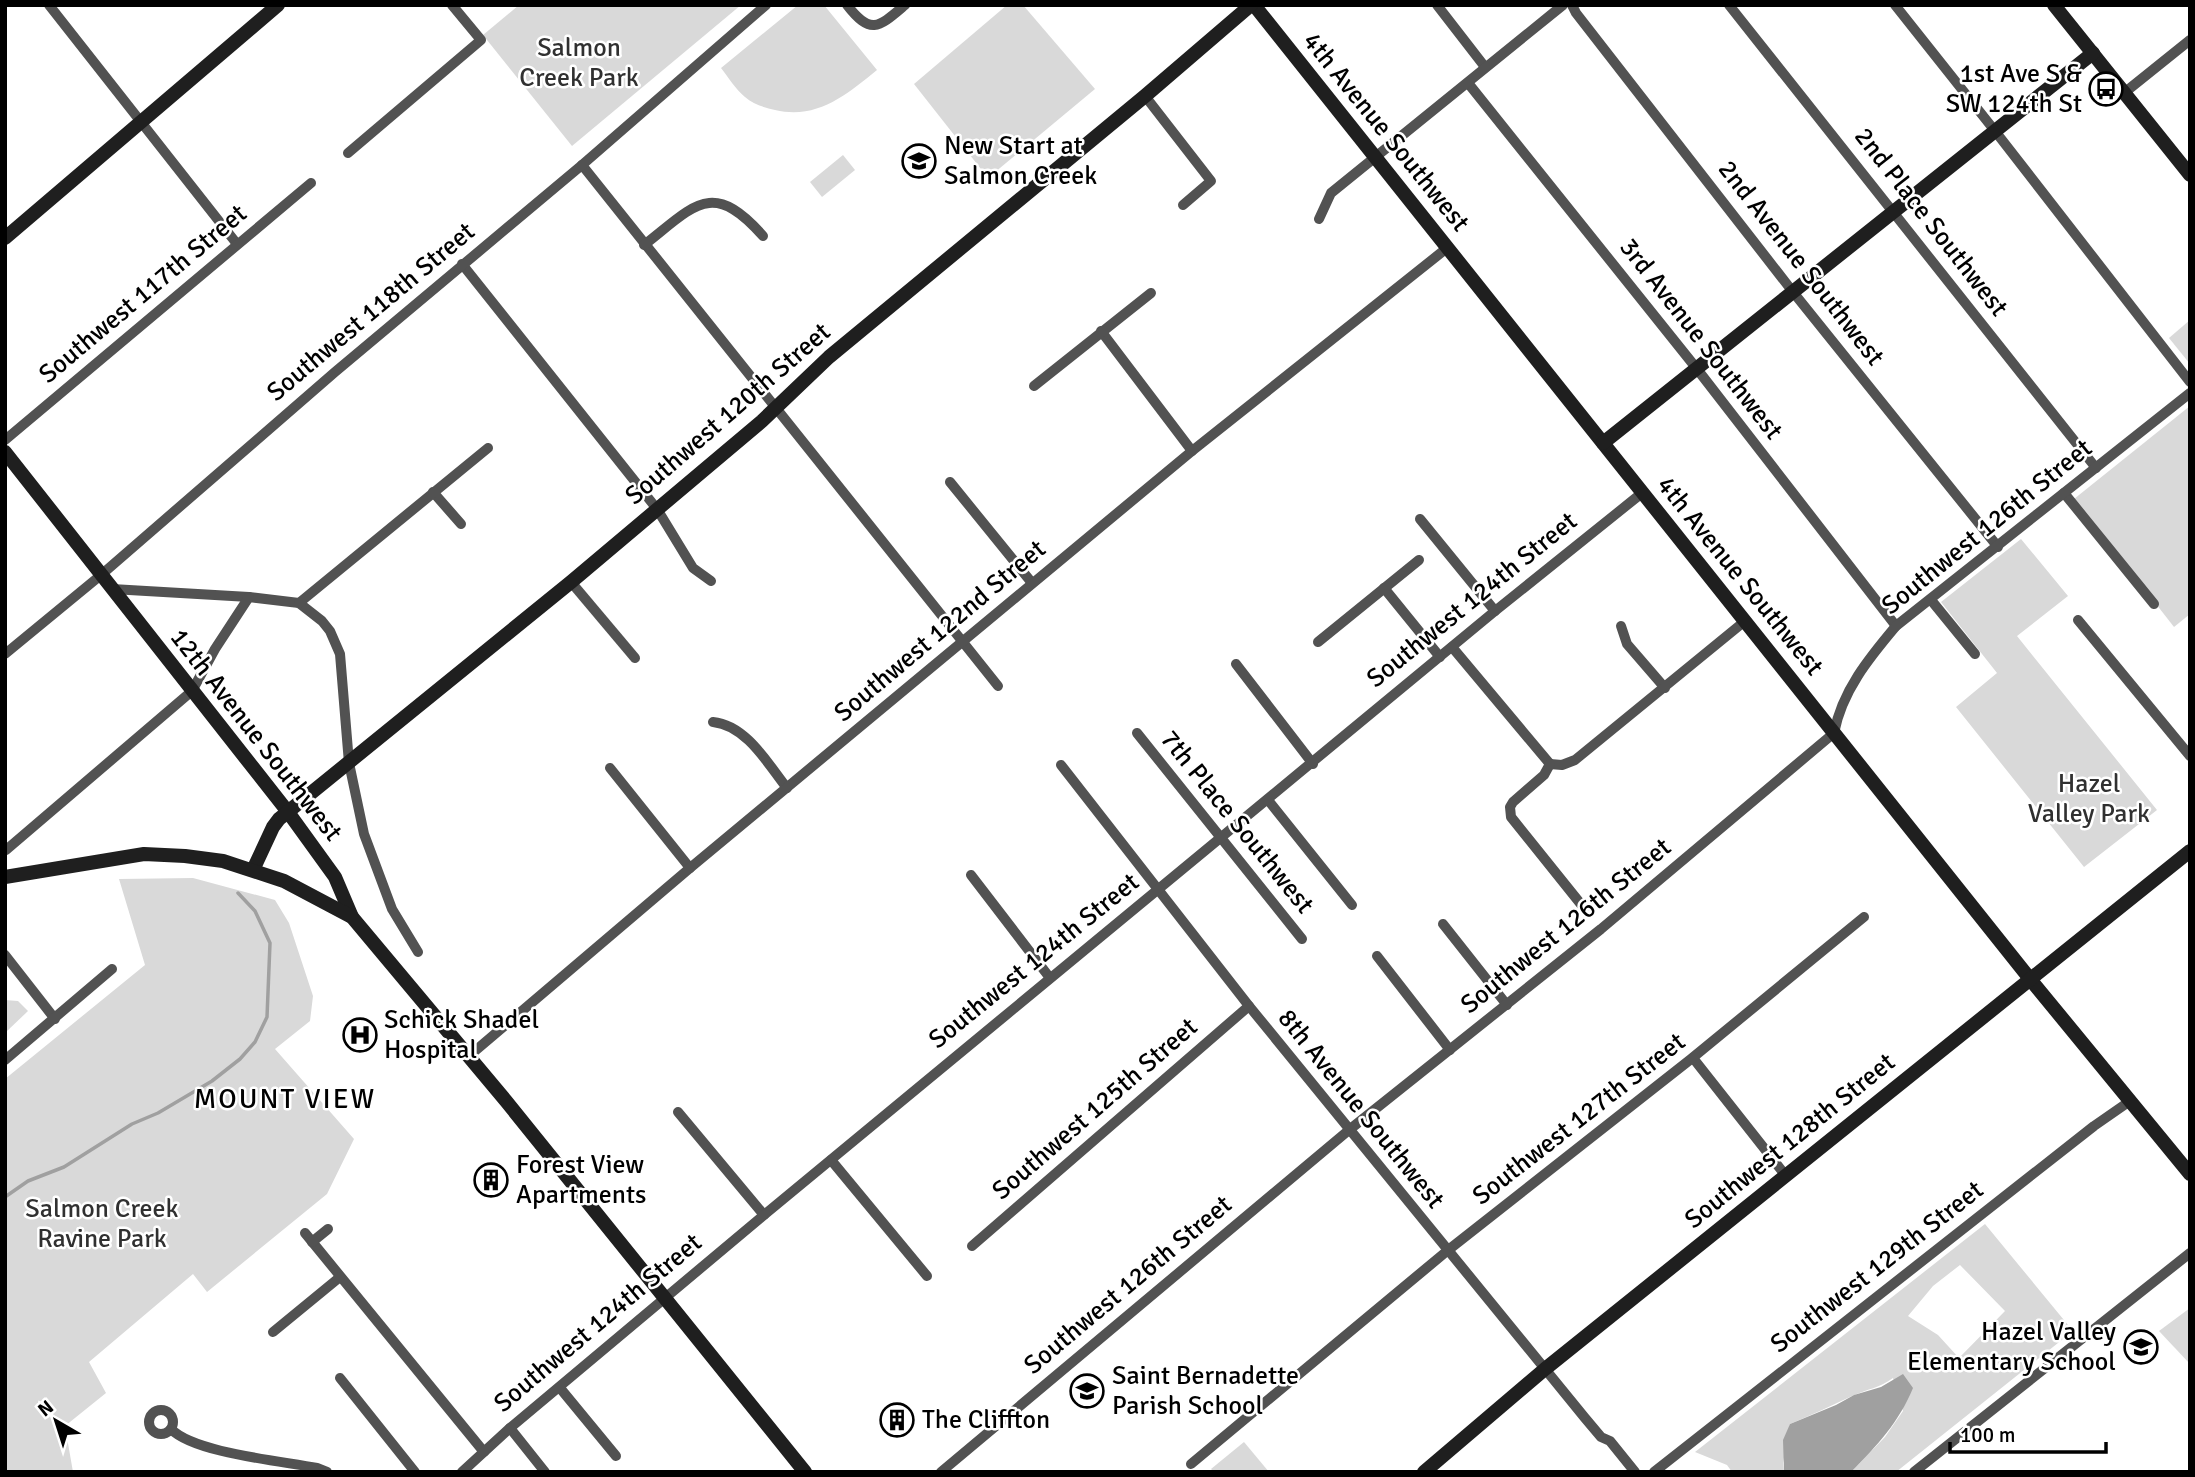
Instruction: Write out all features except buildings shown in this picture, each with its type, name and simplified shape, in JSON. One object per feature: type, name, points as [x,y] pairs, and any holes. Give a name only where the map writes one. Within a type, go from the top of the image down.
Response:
[{"type":"street","points":[[49,5],[237,244]]},
{"type":"street","points":[[5,238],[278,5]]},
{"type":"street","points":[[348,153],[481,40],[452,5]]},
{"type":"street","name":"Southwest 118th Street","points":[[5,654],[582,165],[766,5]]},
{"type":"street","points":[[847,5],[859,20],[870,25],[880,24],[905,5]]},
{"type":"street","name":"Southwest 120th Street","points":[[253,870],[273,827],[288,812],[571,582],[775,409],[829,357],[1253,5]]},
{"type":"street","name":"4th Avenue Southwest","points":[[1253,5],[2030,979],[2190,1174]]},
{"type":"street","points":[[1437,5],[1485,67]]},
{"type":"street","points":[[1319,219],[1331,193],[1563,5]]},
{"type":"street","name":"2nd Avenue Southwest","points":[[1573,5],[1576,13],[1793,292],[1998,547]]},
{"type":"street","name":"2nd Place Southwest","points":[[1730,5],[2096,468]]},
{"type":"street","points":[[1895,5],[2190,382]]},
{"type":"street","points":[[2054,5],[2190,175]]},
{"type":"street","points":[[2124,93],[2190,40]]},
{"type":"street","points":[[1603,443],[2093,53]]},
{"type":"street","name":"3rd Avenue Southwest","points":[[1468,83],[1697,369],[1896,626]]},
{"type":"street","points":[[1145,96],[1211,181],[1183,205]]},
{"type":"street","points":[[582,165],[998,686]]},
{"type":"street","name":"Southwest 117th Street","points":[[5,440],[311,183]]},
{"type":"street","points":[[644,245],[706,201],[733,207],[763,236]]},
{"type":"street","name":"Southwest 122nd Street","points":[[469,1055],[1032,583],[1192,451],[1447,248]]},
{"type":"street","points":[[462,264],[657,509],[693,568],[711,581]]},
{"type":"street","points":[[1034,386],[1151,293]]},
{"type":"street","points":[[1101,331],[1192,451]]},
{"type":"street","name":"Southwest 126th Street","points":[[941,1472],[1349,1130],[1507,1005],[1834,733],[1846,696],[1869,659],[1896,626],[2190,393]]},
{"type":"street","points":[[299,603],[488,448]]},
{"type":"street","name":"12th Avenue Southwest","points":[[5,452],[288,812],[335,877],[352,917]]},
{"type":"street","points":[[950,482],[1032,583]]},
{"type":"street","points":[[433,492],[461,524]]},
{"type":"street","name":"Southwest 124th Street","points":[[462,1472],[510,1428],[1049,978],[1642,493]]},
{"type":"street","points":[[2064,493],[2154,604]]},
{"type":"street","points":[[1420,519],[1495,611]]},
{"type":"street","points":[[1318,642],[1419,560]]},
{"type":"street","points":[[571,582],[635,658]]},
{"type":"street","points":[[1384,588],[1440,657]]},
{"type":"street","points":[[112,589],[249,597],[299,603],[322,621],[330,631],[340,654],[349,763],[373,862],[392,909],[418,952]]},
{"type":"street","points":[[6,850],[192,691],[215,649],[249,597]]},
{"type":"street","points":[[1931,600],[1975,654]]},
{"type":"street","points":[[2078,620],[2190,756]]},
{"type":"street","points":[[1452,647],[1550,764],[1562,765],[1575,760],[1745,621]]},
{"type":"street","points":[[1621,626],[1627,644],[1665,688]]},
{"type":"street","points":[[1236,664],[1312,764]]},
{"type":"street","points":[[713,722],[730,727],[747,739],[787,788]]},
{"type":"street","name":"7th Place Southwest","points":[[1137,733],[1302,939]]},
{"type":"street","name":"Southwest 126th Street","points":[[1550,764],[1544,775],[1513,802],[1510,807],[1511,817],[1584,908]]},
{"type":"street","name":"8th Avenue Southwest","points":[[1061,765],[1249,1006],[1447,1251],[1601,1437],[1610,1441],[1635,1472]]},
{"type":"street","points":[[610,768],[690,868]]},
{"type":"street","points":[[1268,800],[1352,905]]},
{"type":"street","name":"Southwest 128th Street","points":[[1424,1472],[1545,1369],[2190,851]]},
{"type":"street","points":[[5,877],[146,854],[223,861],[304,890],[352,917],[469,1055],[805,1472]]},
{"type":"street","points":[[971,875],[1049,978]]},
{"type":"street","name":"Southwest 127th Street","points":[[1191,1464],[1447,1251],[1693,1058],[1864,917]]},
{"type":"street","points":[[1443,924],[1507,1005]]},
{"type":"street","points":[[5,955],[55,1018]]},
{"type":"street","points":[[1377,956],[1450,1051]]},
{"type":"street","points":[[5,1060],[112,969]]},
{"type":"street","name":"Southwest 125th Street","points":[[972,1246],[1249,1006]]},
{"type":"street","points":[[1693,1058],[1786,1176]]},
{"type":"street","name":"Southwest 129th Street","points":[[1654,1472],[2094,1126],[2130,1101]]},
{"type":"street","points":[[678,1112],[764,1215]]},
{"type":"street","points":[[831,1160],[927,1276]]},
{"type":"street","points":[[328,1230],[308,1238],[484,1452]]},
{"type":"street","points":[[1914,1472],[2190,1253]]},
{"type":"street","points":[[273,1332],[341,1277]]},
{"type":"street","points":[[340,1378],[415,1472]]},
{"type":"street","points":[[560,1388],[616,1456]]},
{"type":"street","points":[[510,1428],[545,1472]]},
{"type":"street","points":[[171,1429],[178,1437],[200,1446],[327,1472]]},
{"type":"green space","name":"Salmon Creek Park","points":[[519,5],[741,5],[572,146],[483,35]]},
{"type":"green space","points":[[798,5],[824,5],[877,70],[842,96],[818,108],[790,112],[763,107],[742,94],[721,68]]},
{"type":"green space","points":[[1007,5],[1023,5],[1095,89],[988,178],[914,84]]},
{"type":"green space","points":[[843,155],[855,170],[822,197],[810,182]]},
{"type":"green space","points":[[2190,320],[2190,364],[2169,338]]},
{"type":"green space","points":[[2190,406],[2190,614],[2174,627],[2074,499]]},
{"type":"green space","name":"Hazel Valley Park","points":[[2021,539],[2068,596],[2017,636],[2157,810],[2084,867],[1956,707],[1997,673],[1941,602]]},
{"type":"green space","name":"Salmon Creek Ravine Park","points":[[193,878],[275,900],[289,923],[313,996],[310,1021],[275,1049],[354,1139],[327,1194],[207,1292],[193,1274],[89,1362],[106,1393],[65,1426],[73,1472],[5,1472],[5,1079],[145,965],[119,879]]},
{"type":"green space","points":[[5,1000],[18,1001],[28,1011],[5,1033]]},
{"type":"green space","points":[[1985,1224],[2073,1331],[1896,1472],[1851,1472],[1885,1437],[1903,1411],[1893,1378],[1790,1424],[1783,1463],[1784,1472],[1732,1472],[1727,1465],[1695,1452]],"holes":[[[1960,1265],[2005,1311],[1959,1358],[1938,1335],[1908,1316],[1933,1286]]]},
{"type":"green space","points":[[2190,1308],[2190,1364],[2159,1331]]},
{"type":"green space","points":[[1244,1442],[1269,1472],[1214,1472],[1211,1469]]},
{"type":"shaded area","points":[[1903,1374],[1913,1388],[1901,1412],[1870,1453],[1851,1472],[1784,1472],[1783,1440],[1790,1424],[1854,1395],[1881,1387]]},
{"type":"waterway","points":[[5,1197],[28,1181],[64,1167],[132,1124],[158,1113],[212,1081],[240,1059],[255,1042],[267,1017],[270,943],[255,911],[238,893]]},
{"type":"place","name":"1st Ave S & SW 124th St","points":[[2106,89]]},
{"type":"place","name":"New Start at Salmon Creek","points":[[919,161]]},
{"type":"place","name":"Schick Shadel Hospital","points":[[360,1035]]},
{"type":"place","name":"Forest View Apartments","points":[[491,1180]]},
{"type":"place","name":"Hazel Valley Elementary School","points":[[2141,1347]]},
{"type":"place","name":"Saint Bernadette Parish School","points":[[1087,1391]]},
{"type":"place","name":"The Cliffton","points":[[897,1420]]},
{"type":"district","name":"MOUNT VIEW","points":[[285,1099]]}]
